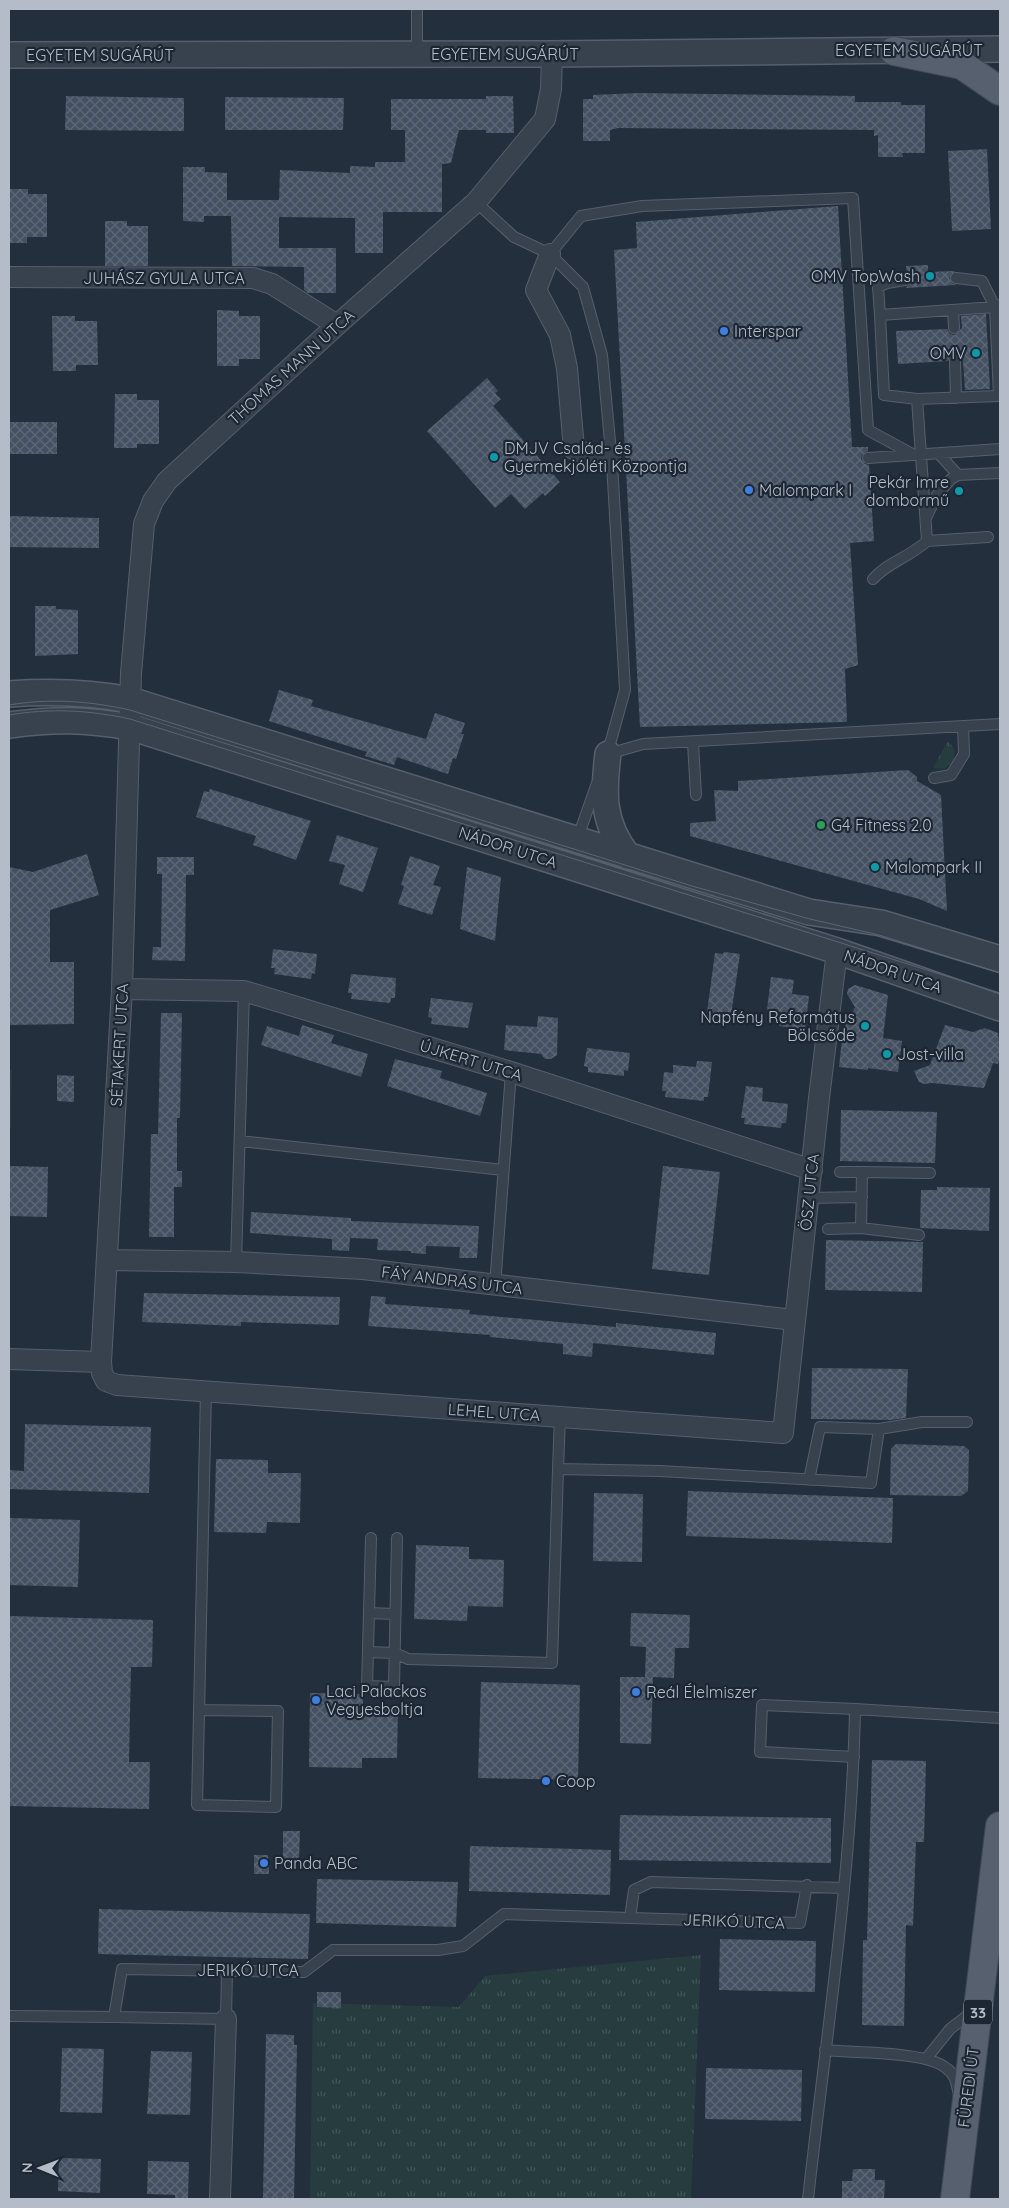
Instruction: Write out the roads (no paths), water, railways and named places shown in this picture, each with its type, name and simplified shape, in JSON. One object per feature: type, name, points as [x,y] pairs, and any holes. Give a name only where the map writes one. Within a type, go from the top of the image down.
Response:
[{"type":"main road","points":[[894,51],[962,65],[1000,91]]},
{"type":"main road","name":"FÜREDI ÚT","points":[[955,2199],[1000,1826]]},
{"type":"street","name":"EGYETEM SUGÁRÚT","points":[[9,55],[552,54],[1000,49]]},
{"type":"street","name":"THOMAS MANN UTCA","points":[[130,727],[130,700],[144,524],[153,501],[167,481],[337,325],[476,202],[545,120],[551,89],[552,54]]},
{"type":"street","points":[[550,254],[536,290],[560,335],[567,368],[574,449],[612,463]]},
{"type":"street","name":"JUHÁSZ GYULA UTCA","points":[[9,277],[253,278],[272,284],[337,325]]},
{"type":"street","name":"NÁDOR UTCA","points":[[9,694],[50,691],[92,693],[130,700],[809,912],[881,923],[1000,959]]},
{"type":"street","name":"NÁDOR UTCA","points":[[9,725],[50,720],[88,720],[130,727],[838,951],[1000,1008]]},
{"type":"street","name":"SÉTAKERT UTCA","points":[[101,1362],[122,989],[130,727]]},
{"type":"street","points":[[608,754],[604,783],[607,817],[616,840],[628,856]]},
{"type":"street","points":[[569,866],[577,841]]},
{"type":"street","name":"ÖSZ UTCA","points":[[783,1433],[794,1320],[838,951]]},
{"type":"street","name":"ÚJKERT UTCA","points":[[122,989],[244,991],[511,1072],[812,1170]]},
{"type":"street","name":"FÁY ANDRÁS UTCA","points":[[108,1260],[236,1262],[363,1270],[794,1320]]},
{"type":"street","points":[[9,1359],[101,1362]]},
{"type":"street","name":"LEHEL UTCA","points":[[101,1362],[102,1373],[106,1381],[117,1384],[783,1433]]},
{"type":"street","points":[[220,2199],[226,2019]]},
{"type":"lane","points":[[417,9],[417,54]]},
{"type":"lane","points":[[550,254],[581,216],[642,206],[853,198],[868,430],[918,455]]},
{"type":"lane","points":[[476,202],[514,237],[550,254],[583,287],[602,355],[612,463],[625,690],[608,754],[577,841]]},
{"type":"lane","points":[[905,280],[887,283],[878,287],[884,395],[917,399],[999,396],[994,374],[992,330],[998,306],[982,281],[956,278]]},
{"type":"lane","points":[[880,315],[998,306]]},
{"type":"lane","points":[[953,310],[954,328]]},
{"type":"lane","points":[[953,398],[960,376],[955,361]]},
{"type":"lane","points":[[917,399],[918,455],[927,541]]},
{"type":"lane","points":[[868,458],[1000,449]]},
{"type":"lane","points":[[939,454],[958,475]]},
{"type":"lane","points":[[926,519],[936,495],[951,479],[958,475],[1000,473]]},
{"type":"lane","points":[[873,580],[883,568],[917,550],[927,541],[988,537]]},
{"type":"lane","points":[[608,754],[643,744],[692,743],[1000,724]]},
{"type":"lane","points":[[934,778],[951,775],[964,754],[963,726]]},
{"type":"lane","points":[[692,743],[696,795]]},
{"type":"lane","points":[[236,1262],[244,991]]},
{"type":"lane","points":[[495,1286],[511,1072]]},
{"type":"lane","points":[[240,1141],[503,1170]]},
{"type":"lane","points":[[840,1172],[930,1172]]},
{"type":"lane","points":[[861,1228],[862,1172]]},
{"type":"lane","points":[[809,1198],[862,1197]]},
{"type":"lane","points":[[828,1229],[861,1228],[920,1235]]},
{"type":"lane","points":[[199,1710],[278,1711],[276,1807],[197,1805],[199,1710],[206,1391]]},
{"type":"lane","points":[[368,1652],[395,1653],[408,1659],[552,1663],[560,1416]]},
{"type":"lane","points":[[809,1480],[820,1427],[879,1429],[922,1422],[967,1422]]},
{"type":"lane","points":[[558,1469],[660,1471],[872,1483],[879,1429]]},
{"type":"lane","points":[[371,1538],[366,1686],[394,1687],[397,1538]]},
{"type":"lane","points":[[369,1613],[395,1614]]},
{"type":"lane","points":[[854,1757],[760,1752],[762,1705],[1000,1718]]},
{"type":"lane","points":[[808,2199],[844,1888],[854,1757],[855,1709]]},
{"type":"lane","points":[[630,1918],[634,1890],[652,1882],[807,1885],[844,1888]]},
{"type":"lane","name":"JERIKÓ UTCA","points":[[114,2017],[122,1969],[304,1972],[333,1950],[438,1950],[463,1946],[504,1914],[800,1922],[807,1885]]},
{"type":"lane","points":[[9,2016],[226,2019],[227,1971]]},
{"type":"lane","points":[[926,2059],[950,2029],[979,2006]]},
{"type":"lane","points":[[824,2050],[926,2059],[945,2066],[955,2077],[964,2117]]},
{"type":"tram line","points":[[9,705],[70,701],[130,710],[692,886],[810,919],[879,935],[1000,973]]},
{"type":"tram line","points":[[9,715],[39,711],[70,711],[130,719],[1000,993]]},
{"type":"place","name":"OMV TopWash","points":[[930,276]]},
{"type":"place","name":"Interspar","points":[[724,331]]},
{"type":"place","name":"OMV","points":[[976,353]]},
{"type":"place","name":"DMJV Család- és Gyermekjóléti Központja","points":[[494,457]]},
{"type":"place","name":"Malompark I","points":[[749,490]]},
{"type":"place","name":"Pekár Imre dombormű","points":[[959,491]]},
{"type":"place","name":"G4 Fitness 2.0","points":[[821,825]]},
{"type":"place","name":"Malompark II","points":[[875,867]]},
{"type":"place","name":"Napfény Református Bölcsőde","points":[[865,1026]]},
{"type":"place","name":"Jost-villa","points":[[887,1054]]},
{"type":"place","name":"Reál Élelmiszer","points":[[636,1692]]},
{"type":"place","name":"Laci Palackos Vegyesboltja","points":[[316,1700]]},
{"type":"place","name":"Coop","points":[[546,1781]]},
{"type":"place","name":"Panda ABC","points":[[264,1863]]}]
